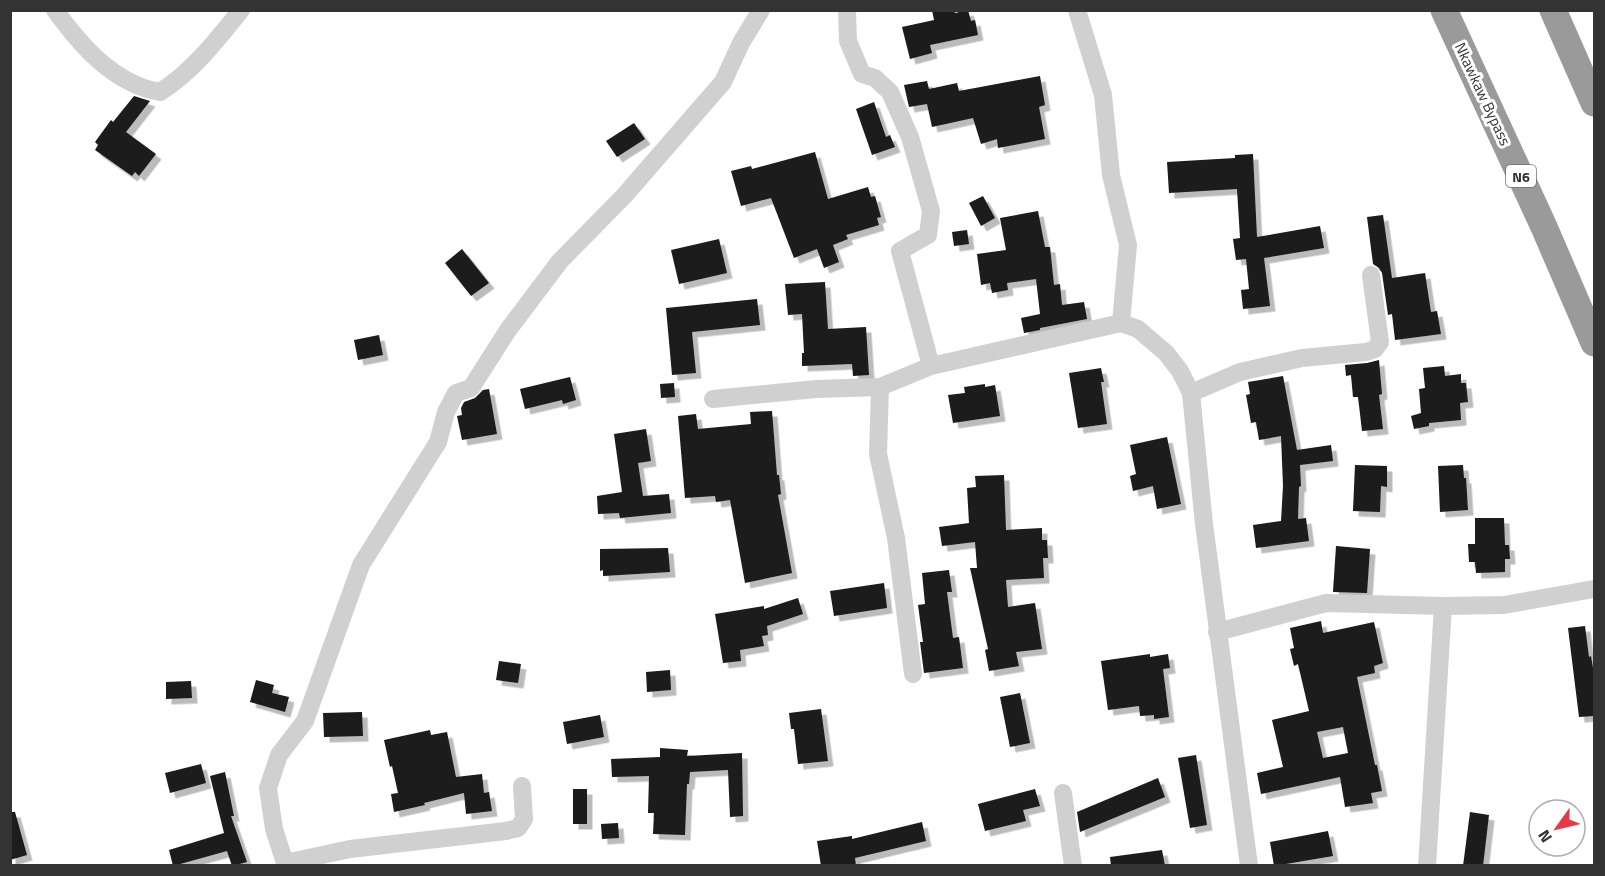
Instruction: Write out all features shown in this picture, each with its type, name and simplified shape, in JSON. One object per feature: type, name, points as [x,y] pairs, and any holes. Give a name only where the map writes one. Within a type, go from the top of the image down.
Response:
[{"type":"highway","name":"Nkawkaw Bypass","points":[[1444,10],[1539,216],[1594,343]]},
{"type":"highway","points":[[1553,10],[1594,103]]},
{"type":"street","points":[[55,10],[90,54],[106,67],[136,86],[160,92],[204,55],[241,10]]},
{"type":"street","points":[[522,786],[524,819],[518,828],[351,857],[285,863],[274,829],[268,788],[279,756],[305,721],[361,565],[438,442],[446,412],[456,393],[471,387],[508,330],[561,261],[624,196],[723,82],[741,43],[761,10]]},
{"type":"street","points":[[847,10],[848,41],[862,74],[875,78],[890,92],[910,137],[931,211],[928,235],[900,251],[931,366]]},
{"type":"street","points":[[1077,10],[1103,94],[1111,176],[1128,245],[1121,323]]},
{"type":"street","points":[[1191,393],[1240,372],[1302,358],[1366,352],[1375,349],[1380,342],[1371,275]]},
{"type":"street","points":[[713,399],[816,389],[880,387],[931,366],[1121,323],[1138,329],[1166,353],[1180,371],[1191,393],[1217,632],[1249,866]]},
{"type":"street","points":[[880,387],[878,454],[896,538],[913,674]]},
{"type":"street","points":[[1217,632],[1326,603],[1504,605],[1594,589]]},
{"type":"street","points":[[1427,866],[1443,606]]},
{"type":"street","points":[[1063,793],[1073,866]]},
{"type":"building","points":[[932,10],[954,10],[955,13],[968,10],[971,21],[975,20],[978,35],[930,45],[932,53],[910,59],[902,27],[934,20]]},
{"type":"building","points":[[1040,76],[1045,105],[1039,107],[1045,139],[998,148],[997,139],[981,144],[973,118],[932,127],[927,104],[909,107],[904,85],[927,81],[929,89],[957,83],[959,91]]},
{"type":"building","points":[[134,96],[150,101],[126,132],[156,154],[139,176],[135,172],[132,176],[95,150],[98,145],[95,142],[111,120],[113,122]]},
{"type":"building","points":[[874,102],[886,137],[890,135],[895,147],[872,155],[856,109]]},
{"type":"building","points":[[634,123],[645,139],[617,157],[606,141]]},
{"type":"building","points":[[815,152],[828,199],[868,187],[871,197],[875,196],[881,217],[877,218],[879,225],[846,235],[848,239],[833,245],[839,262],[824,268],[817,249],[794,258],[771,198],[741,206],[731,171],[751,166],[752,169]]},
{"type":"building","points":[[1253,154],[1257,237],[1320,226],[1324,248],[1264,258],[1270,306],[1243,309],[1241,290],[1249,289],[1246,259],[1236,260],[1233,239],[1240,238],[1237,189],[1169,193],[1167,162],[1235,158],[1235,155]]},
{"type":"building","points":[[983,196],[995,218],[981,226],[969,203]]},
{"type":"building","points":[[1038,211],[1045,247],[1050,247],[1054,285],[1060,284],[1062,305],[1084,302],[1087,319],[1024,333],[1021,318],[1040,314],[1036,279],[1007,283],[1008,290],[992,293],[990,283],[981,285],[977,254],[1006,250],[1000,218]]},
{"type":"building","points":[[1383,215],[1392,278],[1425,273],[1431,312],[1437,311],[1441,334],[1395,340],[1392,314],[1388,315],[1382,273],[1373,264],[1367,217]]},
{"type":"building","points":[[967,230],[969,244],[954,246],[952,232]]},
{"type":"building","points":[[719,239],[727,273],[679,284],[671,250]]},
{"type":"building","points":[[462,249],[489,283],[471,296],[445,263]]},
{"type":"building","points":[[825,282],[828,329],[866,327],[869,375],[853,376],[852,364],[802,366],[802,353],[804,353],[802,314],[788,315],[785,284]]},
{"type":"building","points":[[757,299],[760,325],[692,332],[696,373],[672,375],[666,308]]},
{"type":"building","points":[[379,335],[383,355],[358,360],[354,340]]},
{"type":"building","points":[[1379,360],[1382,394],[1379,395],[1383,429],[1362,431],[1358,397],[1353,397],[1351,375],[1346,376],[1345,365]]},
{"type":"building","points":[[1444,366],[1445,376],[1461,374],[1461,383],[1466,383],[1468,402],[1460,403],[1461,420],[1429,423],[1429,426],[1414,429],[1411,416],[1421,413],[1419,389],[1425,388],[1423,368]]},
{"type":"building","points":[[1101,368],[1107,424],[1078,428],[1069,373]]},
{"type":"building","points":[[1283,376],[1297,450],[1331,445],[1333,461],[1300,465],[1298,519],[1306,518],[1309,541],[1256,548],[1253,525],[1281,521],[1283,486],[1281,436],[1259,440],[1256,422],[1251,423],[1246,395],[1250,394],[1248,382]]},
{"type":"building","points":[[570,377],[576,400],[563,404],[562,400],[525,409],[520,389]]},
{"type":"building","points":[[674,383],[675,397],[661,398],[660,384]]},
{"type":"building","points":[[985,384],[985,387],[995,385],[1000,416],[953,423],[948,395],[965,393],[964,387]]},
{"type":"building","points":[[489,389],[497,434],[462,440],[457,416],[462,415],[461,408],[464,402],[475,398],[483,390]]},
{"type":"building","points":[[772,411],[777,475],[779,475],[781,494],[778,495],[792,573],[745,583],[730,500],[716,502],[715,496],[685,498],[678,416],[696,414],[698,429],[751,424],[750,412]]},
{"type":"building","points":[[646,429],[651,461],[638,463],[643,496],[669,494],[671,513],[620,518],[619,513],[598,514],[597,496],[622,492],[614,434]]},
{"type":"building","points":[[1167,437],[1181,504],[1157,509],[1153,486],[1133,491],[1130,476],[1136,474],[1130,445]]},
{"type":"building","points":[[1355,465],[1387,466],[1387,487],[1381,486],[1380,512],[1353,511]]},
{"type":"building","points":[[1463,465],[1468,510],[1440,512],[1438,466]]},
{"type":"building","points":[[1004,475],[1006,530],[1042,528],[1042,540],[1047,540],[1048,558],[1043,558],[1044,578],[1006,580],[1008,607],[1035,603],[1042,649],[1016,652],[1019,666],[989,671],[985,650],[988,649],[970,568],[977,568],[975,542],[942,546],[939,527],[969,523],[967,488],[976,487],[975,476]]},
{"type":"building","points":[[1475,518],[1504,518],[1505,545],[1509,545],[1510,559],[1505,559],[1505,572],[1476,573],[1475,562],[1469,562],[1468,544],[1475,544]]},
{"type":"building","points":[[1336,546],[1370,549],[1367,593],[1333,592]]},
{"type":"building","points":[[668,548],[670,572],[603,576],[603,570],[600,571],[600,549]]},
{"type":"building","points":[[949,570],[952,592],[947,592],[953,638],[959,637],[963,668],[924,673],[918,605],[925,604],[922,573]]},
{"type":"building","points":[[884,583],[887,608],[834,616],[830,591]]},
{"type":"building","points":[[798,598],[803,614],[767,626],[768,635],[762,636],[764,646],[740,650],[741,661],[723,663],[715,614],[764,606],[764,609]]},
{"type":"building","points":[[1321,621],[1323,633],[1374,622],[1383,663],[1374,666],[1375,673],[1357,677],[1382,791],[1371,793],[1373,803],[1345,807],[1340,777],[1261,794],[1257,773],[1283,767],[1272,720],[1309,711],[1298,664],[1294,666],[1290,649],[1294,648],[1290,628]],"holes":[[[1343,727],[1348,753],[1323,758],[1317,732]]]},
{"type":"building","points":[[1585,626],[1594,674],[1594,716],[1579,717],[1568,628]]},
{"type":"building","points":[[1150,654],[1150,657],[1168,654],[1170,668],[1163,669],[1169,717],[1154,719],[1154,715],[1140,716],[1139,706],[1108,710],[1101,661]]},
{"type":"building","points":[[499,661],[521,664],[518,683],[496,680]]},
{"type":"building","points":[[670,670],[671,690],[647,692],[646,672]]},
{"type":"building","points":[[256,680],[274,685],[272,693],[289,697],[285,712],[250,702]]},
{"type":"building","points":[[191,681],[192,698],[166,699],[166,682]]},
{"type":"building","points":[[1020,693],[1030,743],[1010,747],[1000,697]]},
{"type":"building","points":[[821,709],[828,761],[798,764],[794,729],[791,729],[789,713]]},
{"type":"building","points":[[362,712],[363,736],[324,737],[323,713]]},
{"type":"building","points":[[600,715],[604,737],[567,744],[563,722]]},
{"type":"building","points":[[430,730],[431,735],[447,732],[456,777],[482,774],[484,793],[489,792],[492,811],[466,814],[464,793],[394,812],[391,794],[398,793],[384,740]]},
{"type":"building","points":[[660,748],[688,750],[687,756],[742,753],[743,816],[730,817],[728,770],[690,772],[689,784],[687,784],[685,835],[653,834],[654,813],[648,813],[649,776],[612,777],[611,759],[660,757]]},
{"type":"building","points":[[1196,755],[1207,825],[1190,828],[1178,758]]},
{"type":"building","points":[[201,764],[206,783],[170,793],[165,773]]},
{"type":"building","points":[[225,772],[234,816],[231,816],[247,862],[232,866],[227,851],[173,866],[169,850],[224,833],[210,776]]},
{"type":"building","points":[[1158,778],[1165,797],[1080,832],[1077,812]]},
{"type":"building","points":[[573,789],[587,789],[587,824],[573,824]]},
{"type":"building","points":[[1035,789],[1040,806],[1023,810],[1026,821],[985,831],[978,804]]},
{"type":"building","points":[[10,812],[15,812],[27,855],[10,860]]},
{"type":"building","points":[[1470,812],[1489,815],[1483,866],[1463,866]]},
{"type":"building","points":[[922,822],[926,841],[855,858],[856,866],[821,866],[817,841],[852,836],[852,839]]},
{"type":"building","points":[[618,823],[619,838],[602,839],[601,824]]},
{"type":"building","points":[[1328,831],[1333,856],[1274,866],[1270,842]]},
{"type":"building","points":[[1162,850],[1165,866],[1111,866],[1110,857]]}]
